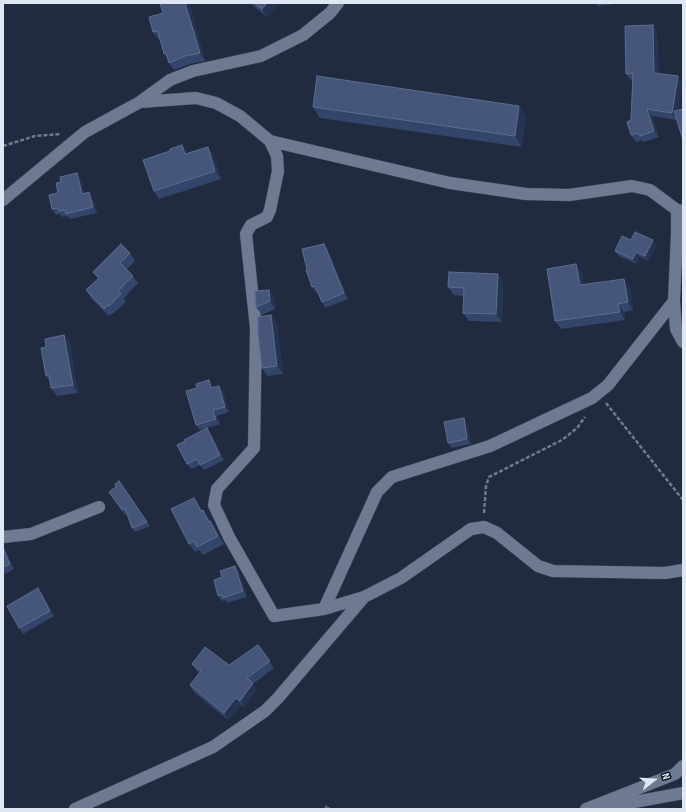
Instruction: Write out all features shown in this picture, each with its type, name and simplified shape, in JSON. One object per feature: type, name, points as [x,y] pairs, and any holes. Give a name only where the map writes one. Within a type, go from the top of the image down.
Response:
[{"type":"street","points":[[3,200],[85,132],[140,102],[170,80],[193,70],[261,56],[302,35],[330,13],[338,3]]},
{"type":"street","points":[[140,102],[196,98],[216,103],[240,116],[270,141],[277,156],[278,171],[270,210],[267,217],[251,225],[246,234],[256,328],[254,448],[217,488],[214,505],[229,538],[274,616],[324,609],[364,597],[401,578],[471,529],[484,528],[497,533],[538,566],[553,571],[665,573],[683,570]]},
{"type":"street","points":[[270,141],[450,183],[526,194],[569,196],[632,186],[650,190],[680,211],[674,301],[676,329],[683,342]]},
{"type":"street","points":[[324,609],[377,492],[392,477],[490,446],[595,396],[608,385],[674,301]]},
{"type":"street","points":[[3,537],[31,534],[99,507]]},
{"type":"street","points":[[75,809],[213,747],[265,711],[278,698],[364,597]]},
{"type":"street","points":[[586,809],[675,774],[683,766]]},
{"type":"street","points":[[599,809],[683,793]]},
{"type":"path","points":[[3,146],[35,136],[85,132]]},
{"type":"path","points":[[484,528],[486,486],[489,478],[562,440],[577,428],[588,412],[595,396],[683,500]]},
{"type":"building","points":[[160,3],[185,3],[200,53],[185,56],[169,63],[166,53],[164,54],[158,31],[153,32],[149,17],[163,13]]},
{"type":"building","points":[[254,3],[267,3],[262,9]]},
{"type":"building","points":[[653,25],[654,73],[678,76],[672,113],[647,109],[654,131],[640,136],[638,133],[631,135],[627,122],[631,120],[633,73],[626,74],[625,26]]},
{"type":"building","points":[[317,76],[519,106],[515,136],[313,107]]},
{"type":"building","points":[[683,109],[683,137],[682,137],[674,111]]},
{"type":"building","points":[[182,145],[185,154],[208,147],[215,171],[154,191],[143,160],[170,151],[170,149]]},
{"type":"building","points":[[77,173],[82,194],[89,192],[93,207],[66,214],[65,210],[58,211],[58,208],[52,209],[49,195],[58,193],[56,183],[61,182],[60,177]]},
{"type":"building","points":[[635,232],[653,240],[645,256],[636,252],[633,259],[615,251],[622,236],[631,240]]},
{"type":"building","points":[[121,244],[130,253],[120,263],[133,276],[118,291],[121,294],[104,309],[86,290],[99,278],[93,272]]},
{"type":"building","points":[[324,244],[344,293],[322,302],[315,286],[312,287],[306,270],[302,249]]},
{"type":"building","points":[[576,264],[580,285],[624,279],[628,302],[618,304],[620,312],[555,321],[547,269]]},
{"type":"building","points":[[449,272],[498,274],[496,314],[463,313],[464,288],[448,287]]},
{"type":"building","points":[[269,290],[270,301],[256,307],[255,291]]},
{"type":"building","points":[[271,315],[277,366],[262,368],[258,333],[258,317]]},
{"type":"building","points":[[64,335],[73,385],[51,388],[49,375],[46,376],[41,348],[46,347],[45,339]]},
{"type":"building","points":[[209,380],[211,388],[219,386],[225,407],[213,410],[216,419],[196,425],[186,391],[197,388],[196,384]]},
{"type":"building","points":[[464,418],[467,439],[448,443],[444,422]]},
{"type":"building","points":[[207,428],[220,455],[200,465],[197,459],[187,464],[177,445]]},
{"type":"building","points":[[119,481],[147,522],[132,528],[125,508],[122,510],[109,492],[116,487],[115,484]]},
{"type":"building","points":[[194,498],[201,511],[203,510],[209,522],[210,521],[218,536],[197,547],[194,541],[189,544],[171,509]]},
{"type":"building","points":[[3,548],[10,564],[3,567]]},
{"type":"building","points":[[235,566],[243,591],[223,598],[222,595],[218,596],[214,580],[222,577],[220,571]]},
{"type":"building","points":[[38,588],[50,611],[19,628],[7,606]]},
{"type":"building","points":[[258,645],[270,661],[247,678],[253,683],[240,701],[236,698],[224,713],[190,685],[201,671],[192,664],[205,647],[229,665]]},
{"type":"building","points":[[326,806],[331,809],[324,809]]}]
